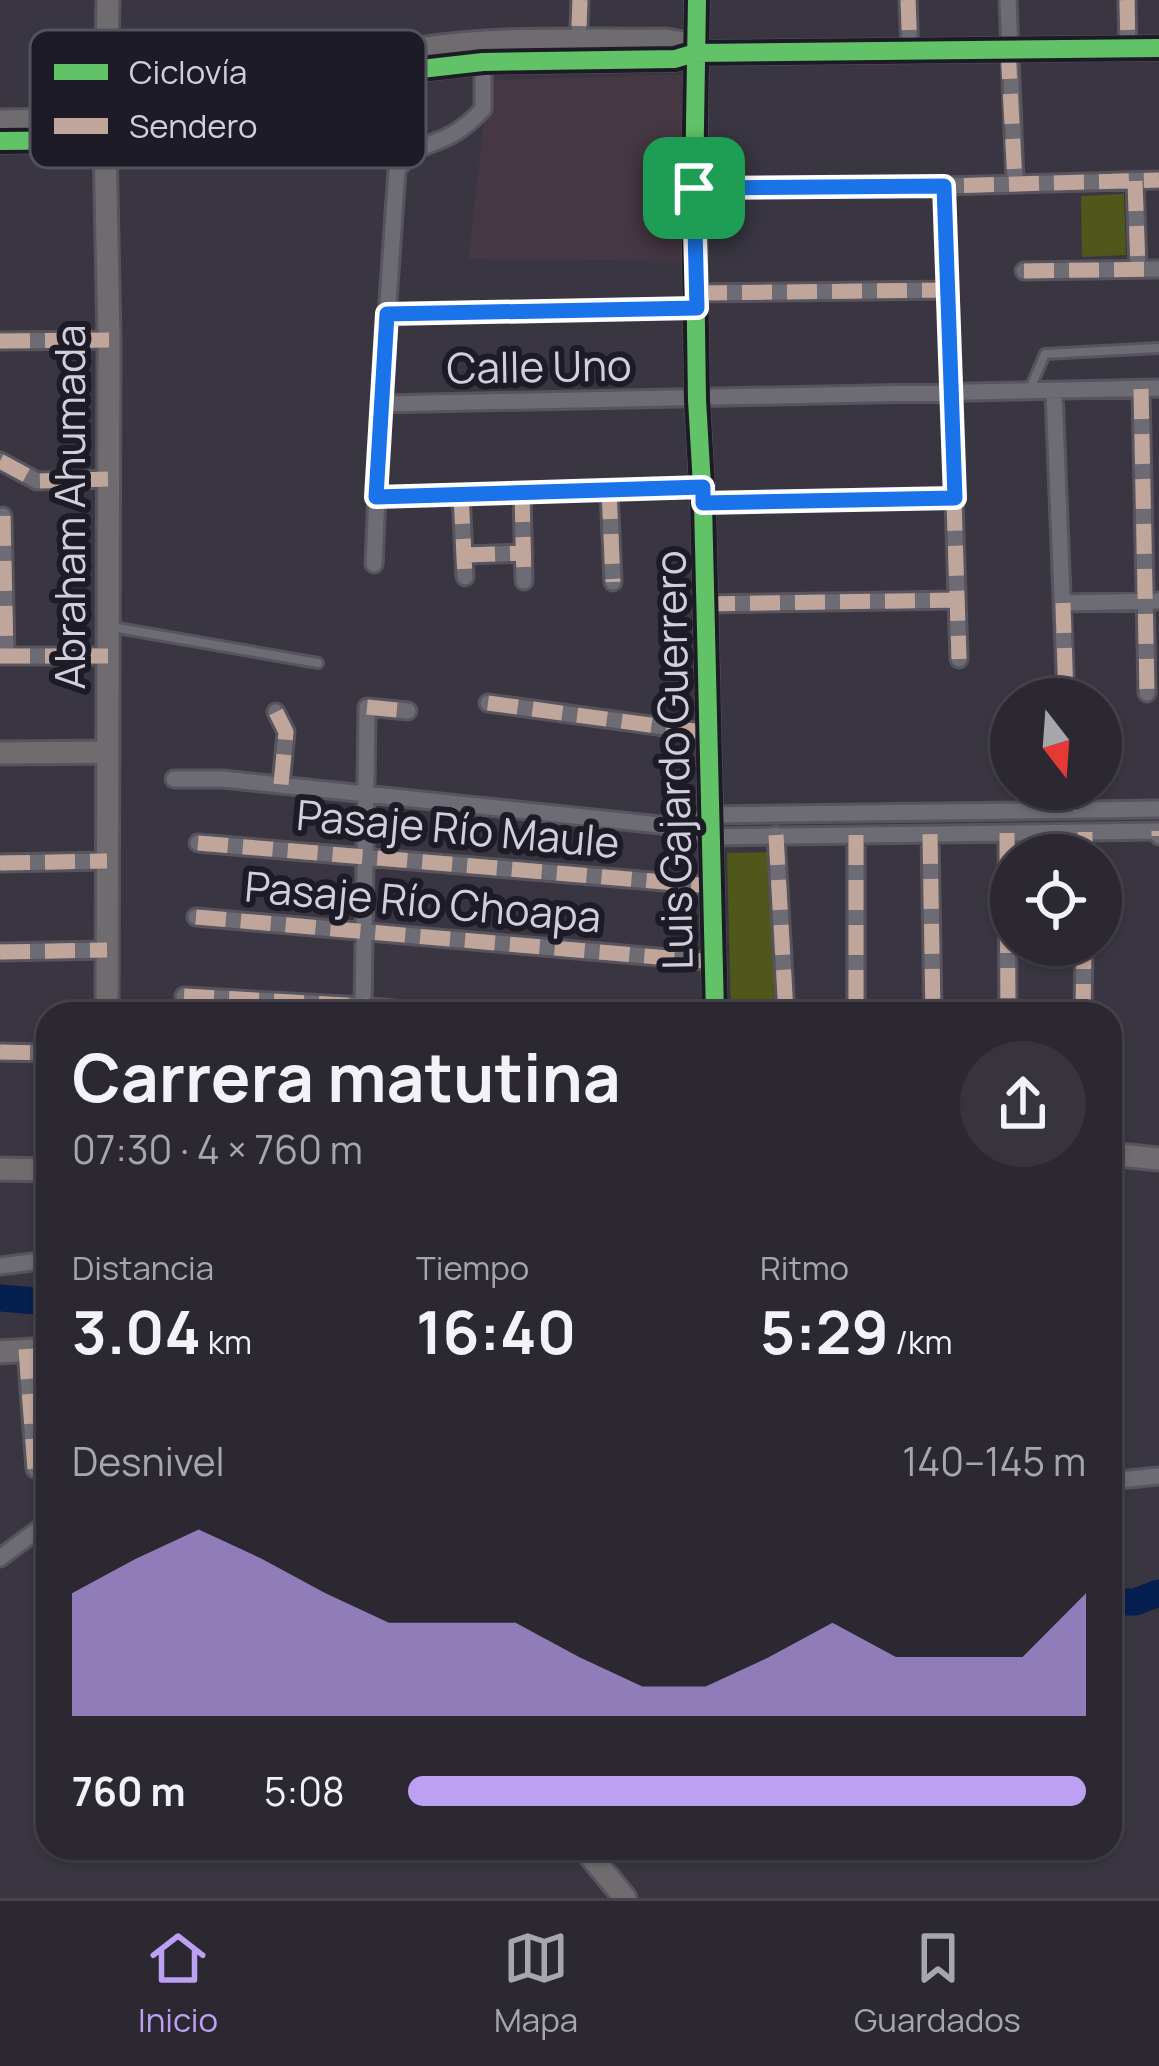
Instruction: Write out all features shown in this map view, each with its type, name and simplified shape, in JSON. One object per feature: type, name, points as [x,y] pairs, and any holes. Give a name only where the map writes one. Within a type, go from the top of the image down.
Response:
[{"type":"street","name":"Abraham Ahumada","points":[[107,30],[108,0]]},
{"type":"street","points":[[579,26],[580,0]]},
{"type":"street","name":"Luis Gajardo Guerrero","points":[[697,0],[694,188],[715,1002]]},
{"type":"street","points":[[908,0],[910,52]]},
{"type":"street","points":[[1008,0],[1016,183]]},
{"type":"street","points":[[1126,0],[1128,49]]},
{"type":"street","points":[[426,49],[487,41],[666,40],[683,43],[695,53]]},
{"type":"street","points":[[426,68],[483,62],[675,59],[695,53],[1159,48]]},
{"type":"street","points":[[426,146],[470,122],[483,109],[483,62]]},
{"type":"street","points":[[0,121],[30,124]]},
{"type":"street","points":[[0,141],[30,138]]},
{"type":"street","name":"Abraham Ahumada","points":[[106,168],[107,1002]]},
{"type":"street","points":[[374,564],[398,168]]},
{"type":"street","points":[[694,188],[1159,180]]},
{"type":"street","points":[[1135,181],[1138,269]]},
{"type":"street","points":[[944,186],[959,658]]},
{"type":"street","points":[[1024,271],[1159,269]]},
{"type":"street","points":[[387,314],[948,290]]},
{"type":"street","points":[[0,340],[109,340]]},
{"type":"street","points":[[1147,694],[1152,601],[1150,389]]},
{"type":"street","name":"Calle Uno","points":[[382,404],[1150,389]]},
{"type":"street","points":[[1054,392],[1065,678]]},
{"type":"street","points":[[0,461],[37,481],[108,479]]},
{"type":"street","points":[[376,497],[609,489],[955,498]]},
{"type":"street","points":[[609,489],[613,582]]},
{"type":"street","points":[[522,492],[524,581]]},
{"type":"street","points":[[461,494],[465,577]]},
{"type":"street","points":[[3,516],[3,656],[108,656]]},
{"type":"street","points":[[465,555],[524,553]]},
{"type":"street","points":[[705,604],[956,600]]},
{"type":"street","points":[[1063,602],[1152,601]]},
{"type":"street","points":[[488,703],[709,733]]},
{"type":"street","points":[[363,1002],[368,706],[408,711]]},
{"type":"street","points":[[276,712],[286,732],[280,785]]},
{"type":"street","points":[[0,752],[108,752]]},
{"type":"street","points":[[174,779],[223,779],[679,826],[1159,809]]},
{"type":"street","points":[[711,826],[776,835],[1159,834]]},
{"type":"street","points":[[1007,833],[1009,1002]]},
{"type":"street","points":[[930,834],[933,1002]]},
{"type":"street","points":[[776,835],[785,1002]]},
{"type":"street","points":[[856,835],[856,1002]]},
{"type":"street","name":"Pasaje Río Maule","points":[[198,843],[712,886]]},
{"type":"street","points":[[0,863],[107,861]]},
{"type":"street","name":"Pasaje Río Choapa","points":[[196,917],[715,962]]},
{"type":"street","points":[[0,952],[107,950]]},
{"type":"street","points":[[1083,1002],[1084,966]]},
{"type":"street","points":[[184,996],[261,1002]]},
{"type":"street","points":[[0,1052],[36,1053]]},
{"type":"street","points":[[1122,1155],[1159,1159]]},
{"type":"street","points":[[0,1169],[36,1170]]},
{"type":"street","points":[[0,1266],[36,1262]]},
{"type":"street","points":[[0,1352],[36,1349]]},
{"type":"street","points":[[35,1469],[36,1409]]},
{"type":"street","points":[[1122,1479],[1159,1477]]},
{"type":"street","points":[[0,1558],[36,1531]]},
{"type":"street","points":[[594,1860],[625,1898]]},
{"type":"lane","points":[[1028,392],[1045,354],[1159,348]]},
{"type":"lane","points":[[108,626],[318,663]]},
{"type":"shaded area","points":[[687,74],[688,261],[468,259],[489,80]]},
{"type":"green space","points":[[1124,194],[1126,255],[1082,257],[1081,196]]},
{"type":"green space","points":[[772,852],[781,1002],[731,1002],[727,853]]},
{"type":"waterway","points":[[0,1298],[36,1301]]},
{"type":"waterway","points":[[1122,1602],[1159,1593]]},
{"type":"marked path","points":[[579,26],[580,0]]},
{"type":"marked path","points":[[908,0],[910,52]]},
{"type":"marked path","points":[[1127,0],[1128,49]]},
{"type":"marked path","points":[[1008,49],[1015,183]]},
{"type":"marked path","points":[[694,188],[1159,180]]},
{"type":"marked path","points":[[1135,181],[1138,269]]},
{"type":"marked path","points":[[944,186],[959,659]]},
{"type":"marked path","points":[[1024,271],[1159,269]]},
{"type":"marked path","points":[[697,293],[948,290]]},
{"type":"marked path","points":[[387,314],[697,308]]},
{"type":"marked path","points":[[0,341],[109,340]]},
{"type":"marked path","points":[[1141,389],[1147,693]]},
{"type":"marked path","points":[[0,461],[37,481],[108,479]]},
{"type":"marked path","points":[[376,497],[703,487]]},
{"type":"marked path","points":[[609,489],[613,582]]},
{"type":"marked path","points":[[522,492],[524,581]]},
{"type":"marked path","points":[[461,494],[465,577]]},
{"type":"marked path","points":[[703,503],[955,498]]},
{"type":"marked path","points":[[3,516],[6,656]]},
{"type":"marked path","points":[[465,555],[524,553]]},
{"type":"marked path","points":[[705,604],[956,600]]},
{"type":"marked path","points":[[1063,603],[1065,678]]},
{"type":"marked path","points":[[0,656],[108,656]]},
{"type":"marked path","points":[[488,703],[709,733]]},
{"type":"marked path","points":[[367,707],[408,711]]},
{"type":"marked path","points":[[276,712],[286,732],[281,785]]},
{"type":"marked path","points":[[1159,831],[1159,836]]},
{"type":"marked path","points":[[1007,833],[1008,1002]]},
{"type":"marked path","points":[[930,834],[933,1002]]},
{"type":"marked path","points":[[776,835],[785,1002]]},
{"type":"marked path","points":[[856,835],[856,1002]]},
{"type":"marked path","points":[[198,843],[712,886]]},
{"type":"marked path","points":[[0,863],[107,861]]},
{"type":"marked path","points":[[196,917],[715,962]]},
{"type":"marked path","points":[[0,952],[107,950]]},
{"type":"marked path","points":[[1083,1002],[1084,966]]},
{"type":"marked path","points":[[184,996],[291,1002]]},
{"type":"marked path","points":[[0,1052],[36,1053]]},
{"type":"marked path","points":[[26,1349],[35,1469]]},
{"type":"cycle path","points":[[697,0],[697,400],[715,1002]]},
{"type":"cycle path","points":[[426,68],[483,62],[675,59],[695,53],[1159,48]]},
{"type":"cycle path","points":[[0,141],[30,141]]},
{"type":"route","points":[[944,186],[955,498],[703,503],[703,487],[376,497],[387,314],[697,308],[694,188],[944,186]]}]
